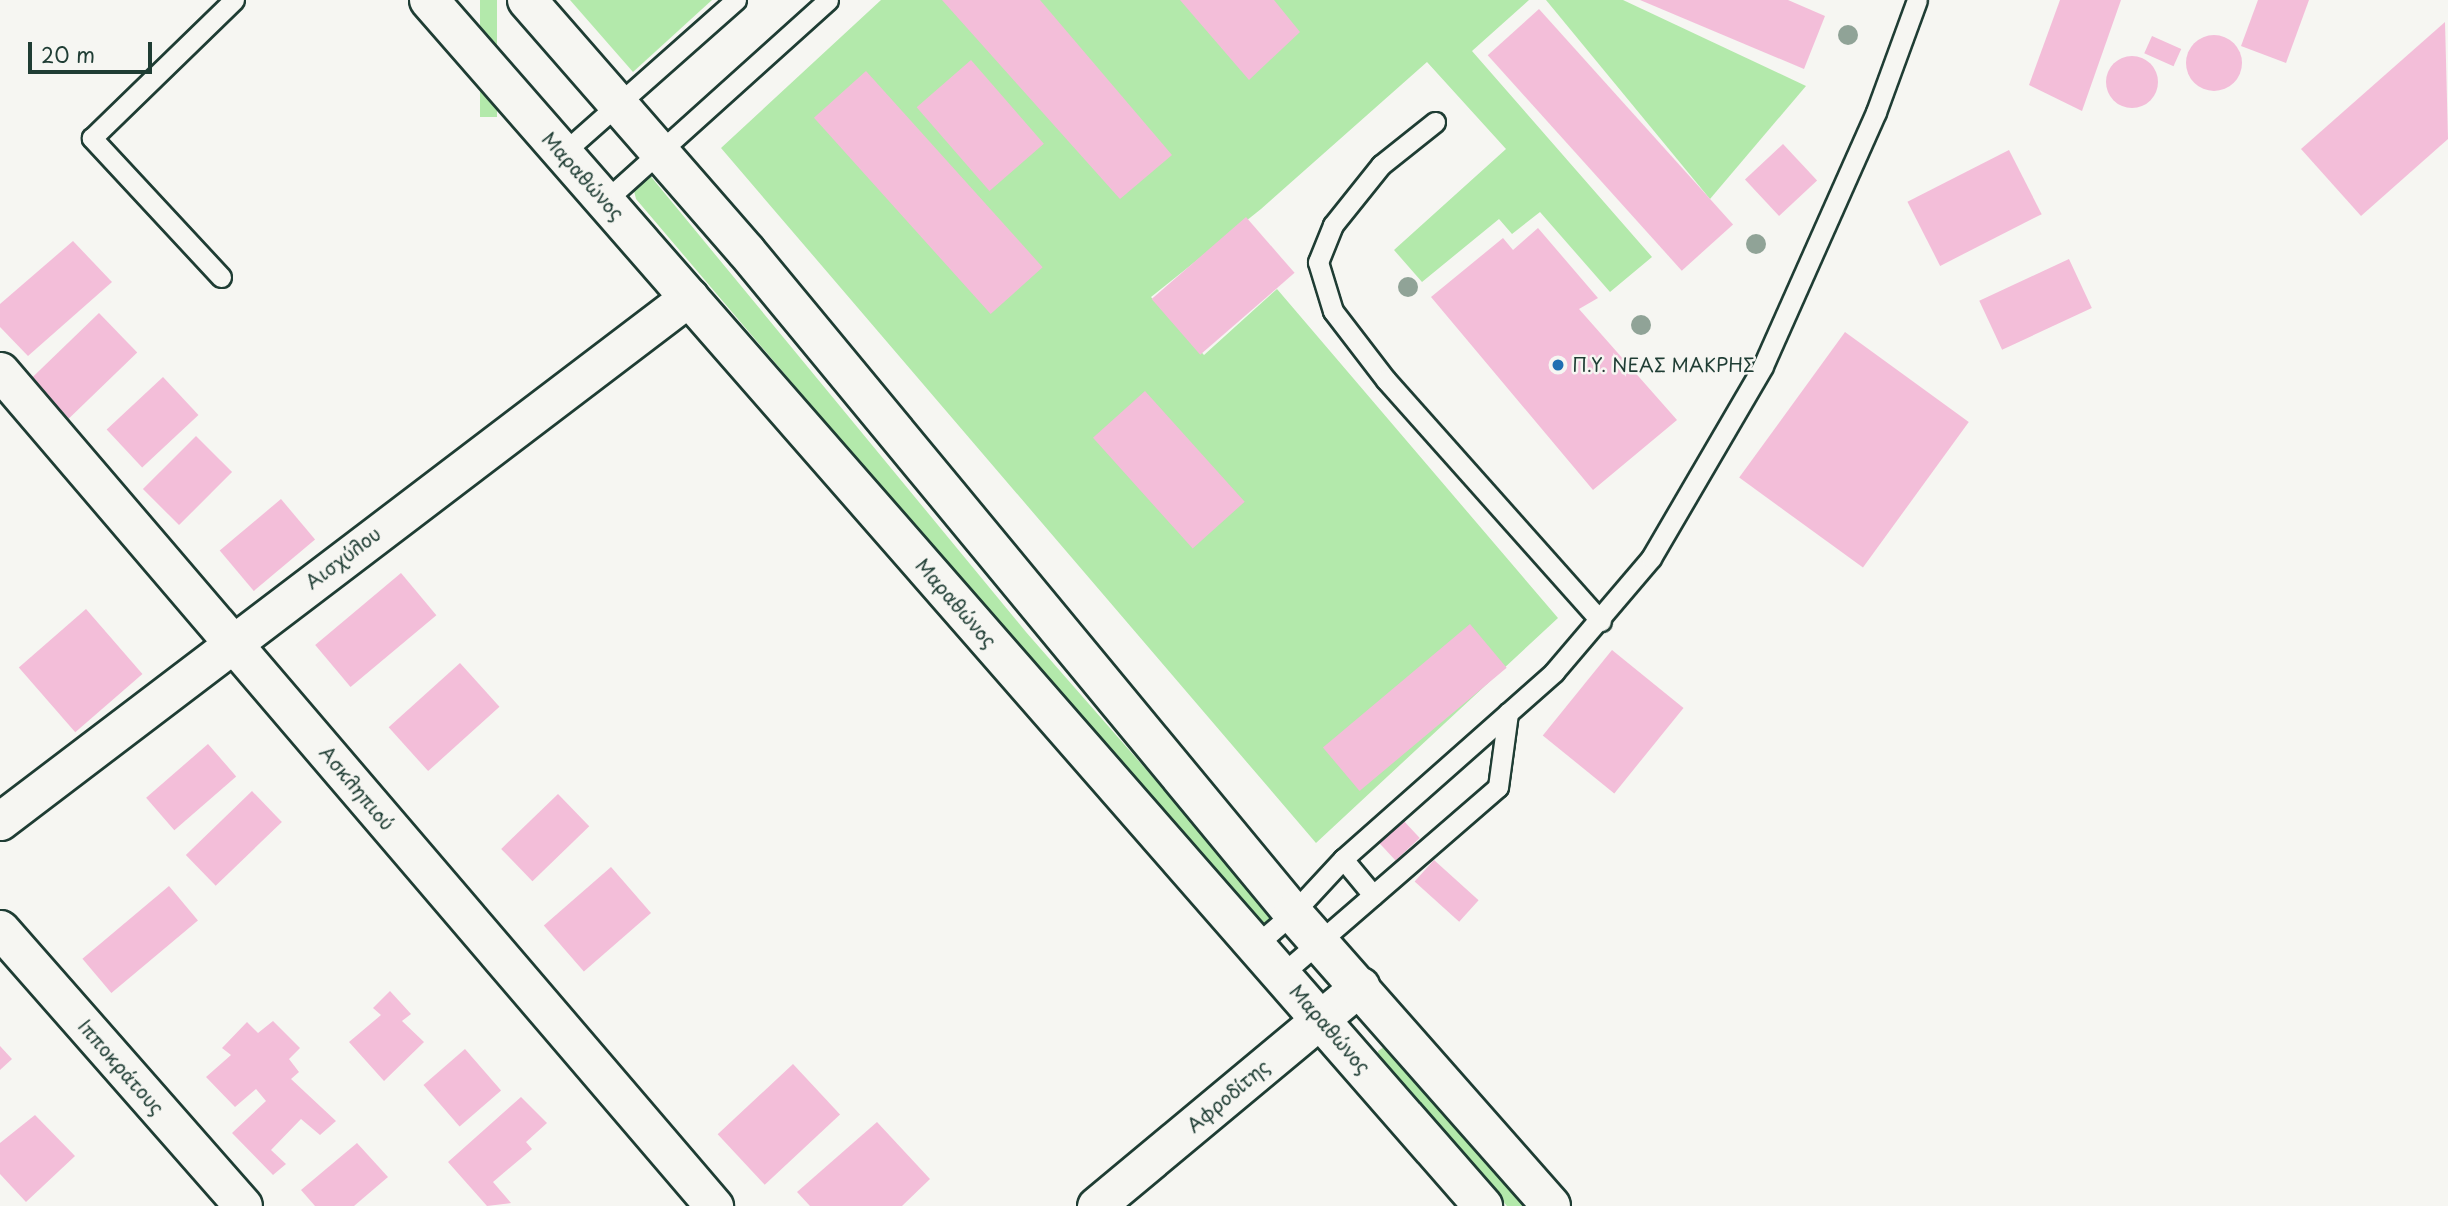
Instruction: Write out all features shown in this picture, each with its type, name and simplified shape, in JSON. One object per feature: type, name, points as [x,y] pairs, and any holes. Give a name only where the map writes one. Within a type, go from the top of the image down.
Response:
[{"type":"main road","name":"Μαραθώνος","points":[[429,0],[1483,1206]]},
{"type":"main road","points":[[527,0],[632,93],[660,152],[1293,914],[1360,986],[1551,1206]]},
{"type":"street","name":"Αισχύλου","points":[[0,821],[232,641],[689,297]]},
{"type":"street","name":"Ασκληπιού","points":[[0,371],[714,1206]]},
{"type":"street","name":"Ιπποκράτους","points":[[0,929],[243,1206]]},
{"type":"street","name":"Αφροδίτης","points":[[1096,1206],[1360,986]]},
{"type":"lane","points":[[221,277],[92,138],[234,0]]},
{"type":"lane","points":[[562,152],[736,0]]},
{"type":"lane","points":[[606,201],[828,0]]},
{"type":"lane","points":[[1255,945],[1293,914],[1343,859],[1508,713],[1601,621],[1651,558],[1763,366],[1876,112],[1917,0]]},
{"type":"lane","points":[[1434,122],[1381,165],[1333,225],[1318,262],[1333,311],[1386,380],[1601,621]]},
{"type":"lane","points":[[1281,975],[1498,787],[1508,713]]},
{"type":"lane","points":[[1343,859],[1373,895]]},
{"type":"green space","points":[[480,0],[497,0],[497,117],[480,117]]},
{"type":"green space","points":[[570,0],[712,0],[633,72]]},
{"type":"green space","points":[[881,0],[1529,0],[1472,51],[1652,257],[1610,292],[1540,212],[1512,234],[1499,219],[1422,282],[1394,250],[1506,149],[1427,62],[1261,209],[1151,297],[1204,355],[1277,289],[1558,618],[1316,843],[721,148]]},
{"type":"green space","points":[[1546,0],[1623,0],[1806,86],[1710,199]]},
{"type":"green space","points":[[648,173],[1026,632],[1269,910],[1270,921],[1262,925],[1014,644],[636,199],[633,187]]},
{"type":"green space","points":[[1387,1045],[1528,1206],[1507,1206],[1379,1059],[1378,1051]]},
{"type":"building","points":[[942,0],[1040,0],[1172,155],[1120,199]]},
{"type":"building","points":[[1180,0],[1274,0],[1300,32],[1249,80]]},
{"type":"building","points":[[1640,0],[1788,0],[1825,16],[1804,69]]},
{"type":"building","points":[[2060,0],[2121,0],[2082,111],[2029,85]]},
{"type":"building","points":[[2258,0],[2309,0],[2286,63],[2241,46]]},
{"type":"building","points":[[1539,9],[1733,225],[1682,271],[1488,55]]},
{"type":"building","points":[[2445,22],[2448,139],[2361,216],[2301,149]]},
{"type":"building","points":[[2214,35],[2225,37],[2234,43],[2240,52],[2240,74],[2234,83],[2225,89],[2214,91],[2203,89],[2194,83],[2188,74],[2186,63],[2188,52],[2194,43],[2203,37]]},
{"type":"building","points":[[2152,36],[2181,49],[2174,66],[2144,53]]},
{"type":"building","points":[[2132,56],[2142,58],[2150,64],[2156,72],[2156,92],[2150,100],[2142,106],[2132,108],[2122,106],[2114,100],[2108,92],[2106,82],[2108,72],[2114,64],[2122,58]]},
{"type":"building","points":[[971,60],[1044,144],[989,191],[917,107]]},
{"type":"building","points":[[866,71],[1043,267],[991,314],[814,118]]},
{"type":"building","points":[[1783,144],[1817,181],[1779,216],[1745,179]]},
{"type":"building","points":[[2009,150],[2042,214],[1940,266],[1907,202]]},
{"type":"building","points":[[1246,217],[1295,273],[1200,355],[1152,299]]},
{"type":"building","name":"Π.Υ. ΝΕΑΣ ΜΑΚΡΗΣ","points":[[1538,228],[1598,298],[1579,309],[1677,420],[1593,490],[1431,297],[1503,238],[1513,250]]},
{"type":"building","points":[[73,241],[112,282],[28,356],[0,327],[0,304]]},
{"type":"building","points":[[2069,259],[2092,308],[2002,350],[1979,301]]},
{"type":"building","points":[[99,313],[137,353],[69,419],[31,379]]},
{"type":"building","points":[[1845,332],[1969,422],[1863,568],[1739,478]]},
{"type":"building","points":[[163,377],[198,415],[142,468],[107,430]]},
{"type":"building","points":[[1145,391],[1245,502],[1193,549],[1093,438]]},
{"type":"building","points":[[196,436],[232,472],[179,525],[143,489]]},
{"type":"building","points":[[281,499],[315,540],[254,591],[220,550]]},
{"type":"building","points":[[401,573],[436,615],[351,687],[315,645]]},
{"type":"building","points":[[86,609],[142,674],[75,732],[19,667]]},
{"type":"building","points":[[1470,624],[1507,668],[1360,791],[1323,747]]},
{"type":"building","points":[[1612,650],[1683,708],[1614,793],[1543,735]]},
{"type":"building","points":[[460,663],[499,707],[428,771],[389,727]]},
{"type":"building","points":[[208,744],[236,776],[174,830],[146,798]]},
{"type":"building","points":[[252,791],[282,822],[216,886],[186,855]]},
{"type":"building","points":[[558,794],[589,826],[532,881],[501,849]]},
{"type":"building","points":[[1402,819],[1420,838],[1396,861],[1378,842]]},
{"type":"building","points":[[1434,860],[1479,900],[1459,922],[1415,882]]},
{"type":"building","points":[[611,867],[651,913],[584,971],[544,925]]},
{"type":"building","points":[[169,886],[198,920],[111,993],[82,959]]},
{"type":"building","points":[[390,991],[411,1014],[402,1021],[424,1042],[384,1081],[349,1042],[381,1015],[373,1008]]},
{"type":"building","points":[[273,1021],[300,1048],[289,1059],[299,1072],[291,1079],[336,1121],[320,1135],[301,1119],[271,1150],[286,1164],[273,1175],[232,1133],[266,1101],[256,1089],[235,1107],[206,1077],[231,1055],[222,1048],[247,1022],[258,1033]]},
{"type":"building","points":[[0,1046],[12,1059],[0,1070]]},
{"type":"building","points":[[465,1049],[501,1091],[460,1127],[423,1085]]},
{"type":"building","points":[[793,1064],[840,1114],[765,1185],[718,1134]]},
{"type":"building","points":[[521,1097],[547,1123],[526,1142],[532,1149],[493,1182],[511,1203],[487,1206],[448,1162]]},
{"type":"building","points":[[35,1115],[75,1156],[26,1202],[0,1174],[0,1143]]},
{"type":"building","points":[[877,1122],[930,1179],[902,1206],[810,1206],[797,1192]]},
{"type":"building","points":[[357,1143],[388,1177],[354,1206],[315,1206],[301,1190]]},
{"type":"place","name":"Π.Υ. ΝΕΑΣ ΜΑΚΡΗΣ","points":[[1558,365]]}]
